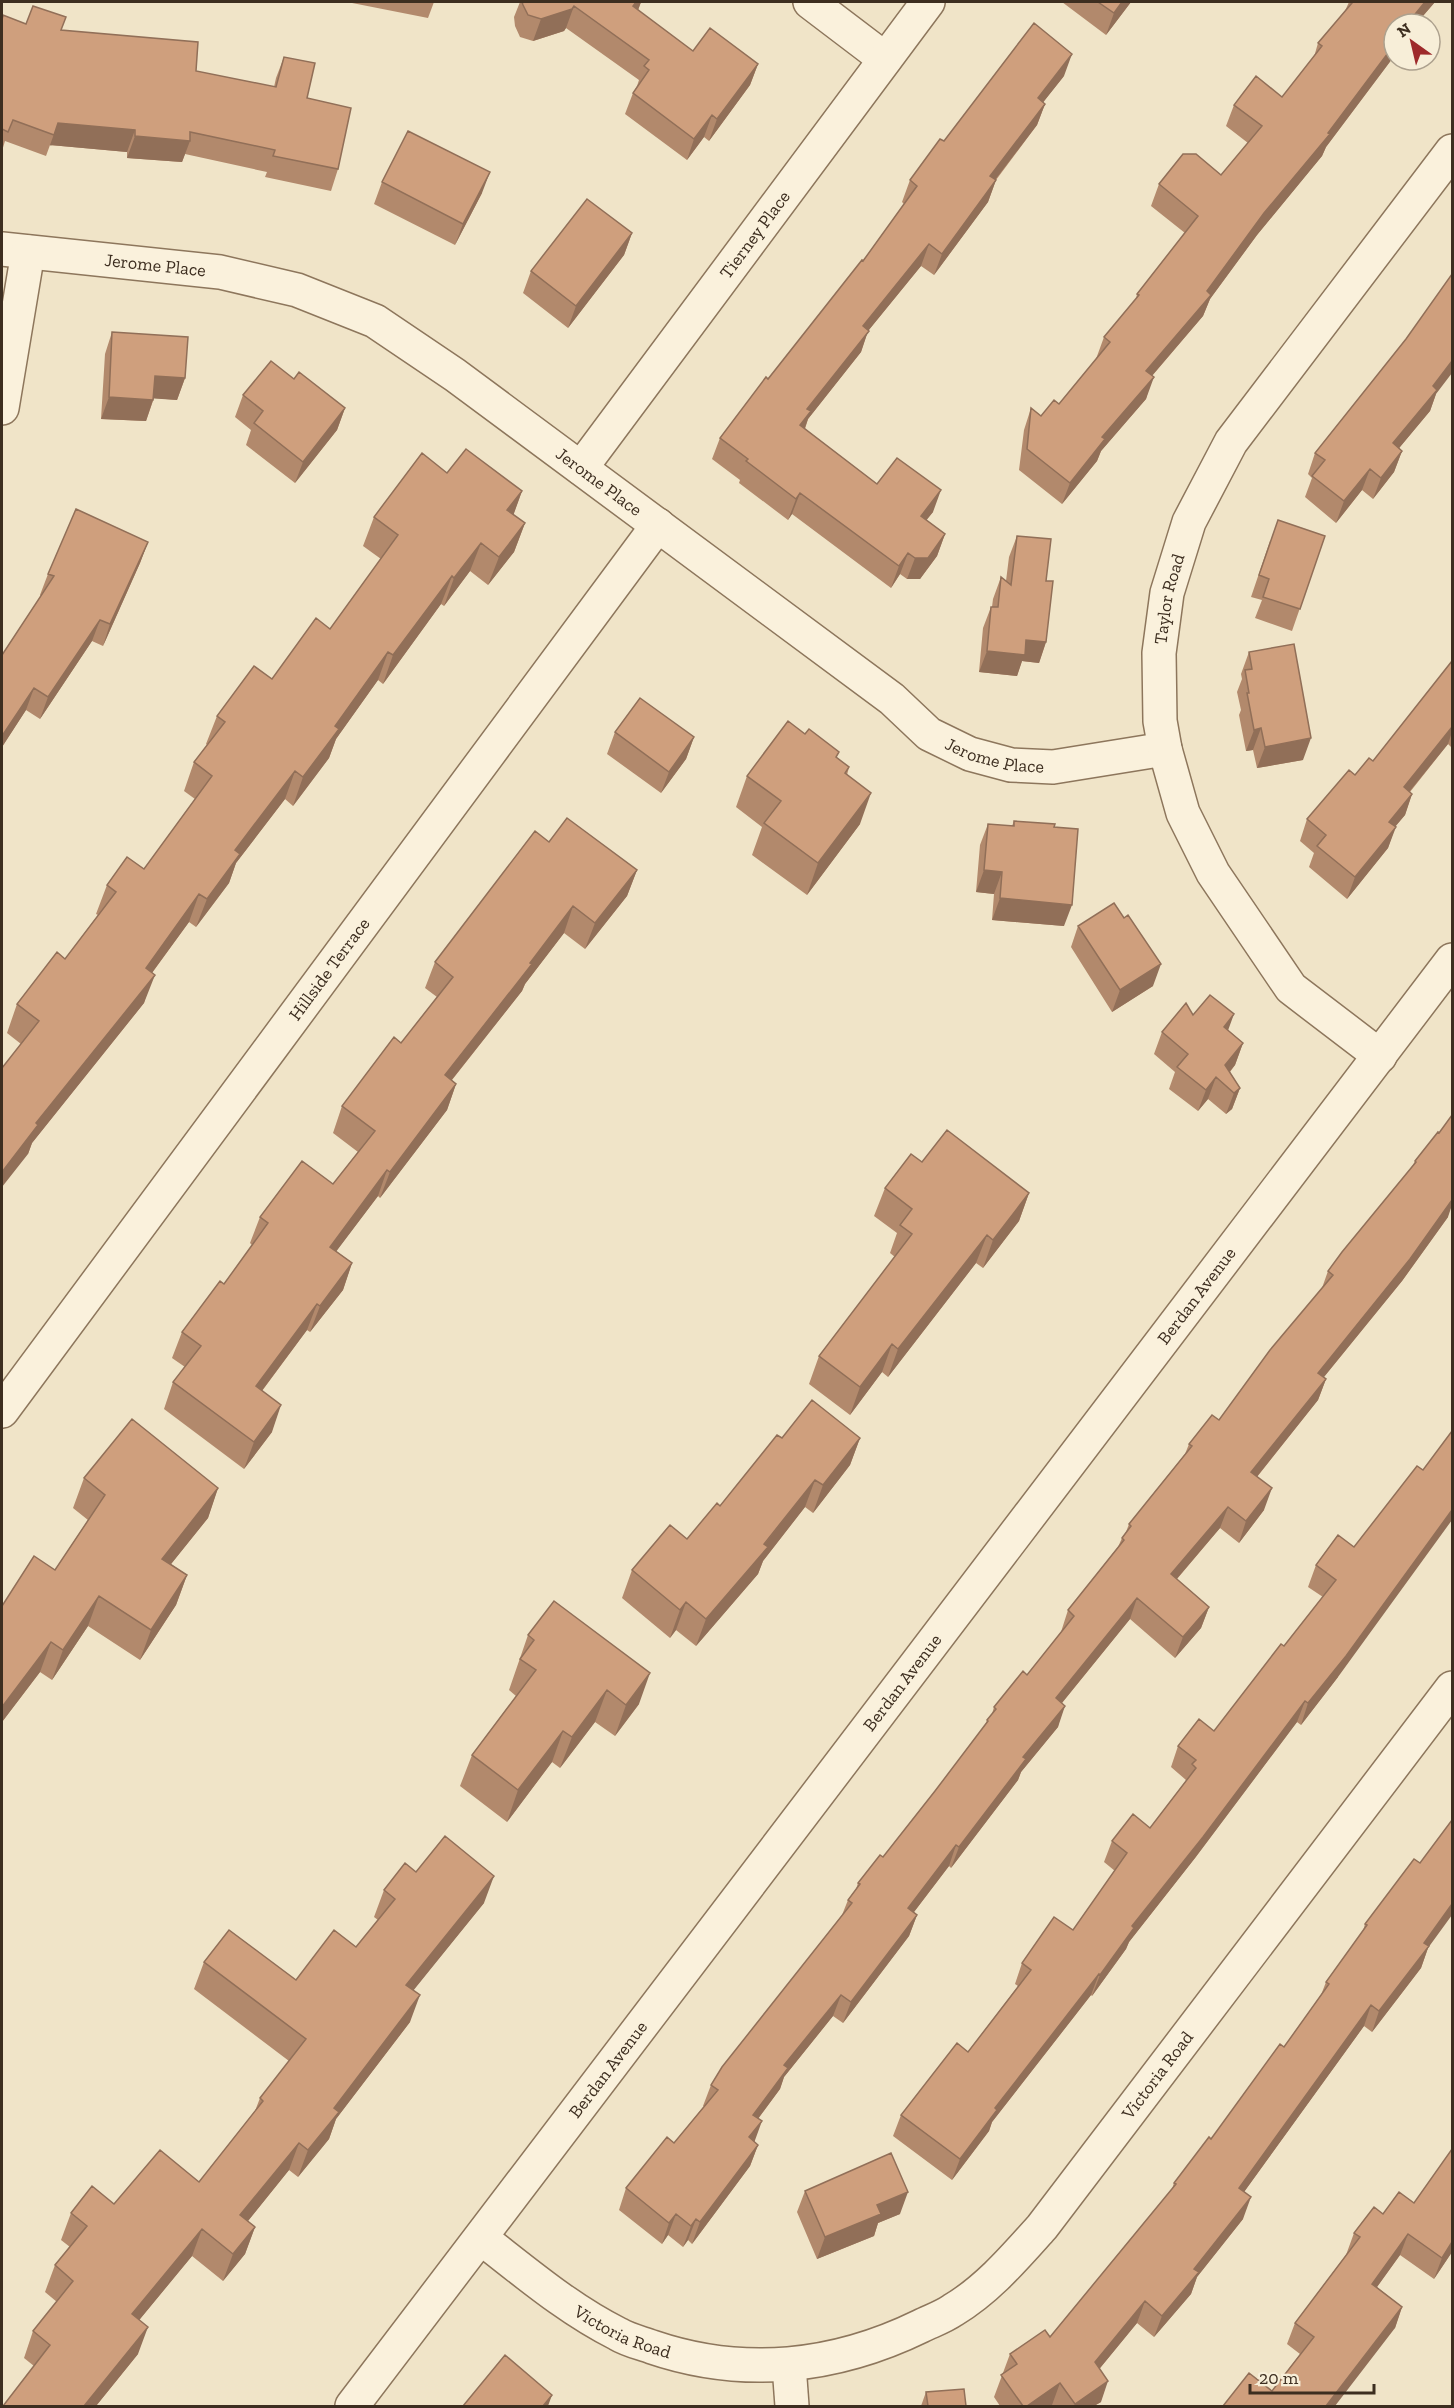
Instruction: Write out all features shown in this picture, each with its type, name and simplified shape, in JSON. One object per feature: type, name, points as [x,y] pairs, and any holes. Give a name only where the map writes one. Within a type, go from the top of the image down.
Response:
[{"type":"street","points":[[810,2],[885,59]]},
{"type":"street","name":"Tierney Place","points":[[581,468],[928,2]]},
{"type":"street","name":"Taylor Road","points":[[1380,1056],[1291,988],[1213,873],[1183,813],[1165,749],[1160,721],[1159,653],[1167,593],[1189,522],[1231,442],[1452,151]]},
{"type":"street","points":[[2,408],[15,250]]},
{"type":"street","name":"Jerome Place","points":[[15,250],[220,272],[297,290],[375,321],[455,375],[892,699],[929,734],[970,754],[1011,765],[1053,767],[1165,749]]},
{"type":"street","name":"Hillside Terrace","points":[[2,1411],[658,525]]},
{"type":"street","name":"Berdan Avenue","points":[[352,2406],[1452,960]]},
{"type":"street","name":"Victoria Road","points":[[481,2238],[564,2302],[619,2335],[673,2354],[731,2365],[789,2365],[854,2352],[901,2336],[953,2310],[1002,2273],[1042,2227],[1452,1688]]},
{"type":"street","points":[[789,2365],[792,2406]]},
{"type":"building","points":[[522,2],[636,2],[633,6],[693,51],[710,28],[758,64],[717,119],[712,115],[694,139],[633,93],[649,70],[644,66],[649,60],[574,6],[572,9],[541,19],[528,15]]},
{"type":"building","points":[[1098,2],[1122,2],[1114,13]]},
{"type":"building","points":[[1350,2],[1425,2],[1417,12],[1382,12],[1382,61],[1328,133],[1330,134],[1264,213],[1207,291],[1211,295],[1146,371],[1154,377],[1102,437],[1105,439],[1070,483],[1027,449],[1031,408],[1041,416],[1054,400],[1059,404],[1110,342],[1104,337],[1139,295],[1137,294],[1198,216],[1159,184],[1183,154],[1196,154],[1221,175],[1262,126],[1234,105],[1256,76],[1282,97],[1322,46],[1318,43],[1352,3]]},
{"type":"building","points":[[33,6],[66,17],[61,30],[198,42],[196,71],[276,87],[284,57],[315,63],[307,98],[351,108],[338,169],[273,156],[275,150],[190,132],[190,141],[135,136],[135,130],[58,123],[54,135],[13,120],[8,132],[2,129],[3,15],[26,24]]},
{"type":"building","points":[[1034,23],[1072,54],[1038,98],[1045,104],[990,176],[996,180],[942,254],[929,244],[863,326],[869,331],[807,409],[811,411],[800,425],[877,484],[897,458],[941,490],[921,516],[945,534],[928,558],[915,558],[908,553],[899,566],[800,493],[796,499],[720,438],[766,377],[768,379],[863,261],[917,186],[910,180],[940,139],[944,141]]},
{"type":"building","points":[[408,131],[490,172],[463,224],[382,182]]},
{"type":"building","points":[[587,199],[632,233],[576,306],[531,271]]},
{"type":"building","points":[[1452,274],[1452,361],[1433,386],[1437,390],[1393,443],[1402,451],[1381,478],[1370,469],[1344,501],[1312,476],[1325,460],[1315,453],[1406,339]]},
{"type":"building","points":[[112,332],[188,337],[185,378],[155,376],[153,400],[109,397]]},
{"type":"building","points":[[271,361],[294,379],[299,372],[345,408],[303,462],[254,423],[263,411],[243,395]]},
{"type":"building","points":[[466,449],[522,491],[507,510],[525,523],[499,557],[481,543],[454,578],[452,576],[393,655],[388,652],[335,726],[339,729],[303,777],[295,771],[235,850],[240,854],[207,899],[199,894],[146,968],[155,975],[36,1123],[38,1125],[2,1172],[2,1068],[39,1021],[17,1004],[57,952],[65,959],[116,892],[107,885],[127,857],[144,869],[212,776],[194,762],[225,722],[217,716],[254,666],[272,679],[316,618],[330,629],[398,535],[374,517],[422,453],[447,473]]},
{"type":"building","points":[[76,509],[148,542],[110,624],[100,620],[48,697],[34,688],[2,736],[2,655],[54,576],[48,574]]},
{"type":"building","points":[[1278,520],[1325,536],[1300,609],[1263,597],[1269,579],[1259,575]]},
{"type":"building","points":[[1017,536],[1051,539],[1046,581],[1053,581],[1046,642],[1026,640],[1025,655],[987,651],[991,607],[998,607],[1001,577],[1011,585]]},
{"type":"building","points":[[1294,644],[1311,738],[1265,747],[1261,728],[1254,730],[1247,693],[1249,693],[1245,670],[1252,669],[1249,652]]},
{"type":"building","points":[[1452,661],[1452,727],[1404,787],[1412,794],[1389,822],[1396,827],[1355,877],[1317,846],[1326,835],[1307,819],[1349,770],[1355,775],[1369,758],[1373,761]]},
{"type":"building","points":[[640,698],[694,737],[669,772],[615,732]]},
{"type":"building","points":[[788,721],[805,734],[809,729],[839,752],[836,757],[849,767],[845,773],[871,793],[818,863],[764,823],[781,801],[747,776]]},
{"type":"building","points":[[567,818],[637,870],[595,923],[573,906],[530,963],[532,964],[445,1075],[456,1084],[390,1172],[387,1170],[330,1247],[352,1263],[320,1306],[317,1304],[256,1386],[281,1405],[254,1442],[173,1382],[201,1346],[182,1332],[220,1281],[224,1284],[268,1223],[260,1217],[302,1161],[333,1184],[375,1131],[342,1106],[394,1037],[401,1043],[453,977],[435,962],[535,831],[549,842]]},
{"type":"building","points":[[1014,821],[1055,824],[1054,827],[1078,829],[1072,905],[1000,898],[1002,872],[984,870],[988,824],[1014,826]]},
{"type":"building","points":[[1114,903],[1124,918],[1128,915],[1161,964],[1120,990],[1078,926]]},
{"type":"building","points":[[1210,995],[1234,1014],[1224,1027],[1243,1043],[1225,1065],[1240,1088],[1234,1093],[1216,1077],[1206,1090],[1177,1067],[1188,1054],[1162,1032],[1186,1003],[1193,1015]]},
{"type":"building","points":[[1452,1115],[1452,1200],[1410,1259],[1318,1373],[1326,1379],[1251,1472],[1272,1488],[1246,1521],[1228,1507],[1171,1574],[1209,1607],[1183,1637],[1137,1598],[1056,1698],[1065,1706],[1023,1757],[1026,1759],[959,1847],[956,1845],[908,1908],[917,1915],[851,2002],[841,1995],[784,2065],[788,2068],[753,2115],[762,2121],[749,2137],[758,2145],[700,2222],[696,2219],[691,2226],[676,2214],[669,2223],[626,2188],[667,2137],[674,2143],[718,2090],[711,2085],[722,2067],[852,1903],[848,1900],[860,1884],[858,1883],[880,1855],[883,1857],[935,1791],[988,1721],[996,1709],[994,1707],[1023,1671],[1027,1675],[1074,1616],[1068,1610],[1124,1540],[1122,1538],[1131,1526],[1129,1524],[1192,1446],[1189,1444],[1212,1415],[1219,1420],[1270,1350],[1333,1275],[1328,1271],[1342,1252]]},
{"type":"building","points":[[947,1130],[1029,1193],[993,1240],[987,1235],[898,1349],[892,1344],[860,1387],[819,1356],[912,1234],[900,1225],[912,1209],[885,1188],[911,1154],[922,1162]]},
{"type":"building","points":[[812,1400],[860,1438],[823,1485],[815,1480],[764,1544],[768,1547],[706,1619],[686,1602],[680,1610],[632,1570],[670,1525],[687,1539],[717,1503],[720,1506],[777,1435],[782,1438]]},
{"type":"building","points":[[132,1419],[218,1488],[162,1559],[187,1575],[151,1630],[99,1596],[63,1650],[51,1642],[2,1707],[2,1606],[34,1556],[55,1570],[105,1495],[84,1478]]},
{"type":"building","points":[[1452,1431],[1452,1510],[1346,1656],[1308,1703],[1305,1701],[1203,1837],[1132,1926],[1134,1928],[1100,1975],[995,2108],[997,2110],[960,2159],[901,2115],[957,2043],[968,2052],[1031,1970],[1022,1963],[1054,1917],[1073,1930],[1127,1853],[1112,1841],[1133,1814],[1150,1828],[1196,1768],[1192,1764],[1196,1760],[1178,1746],[1199,1719],[1214,1731],[1281,1644],[1284,1646],[1336,1580],[1316,1565],[1338,1535],[1354,1547],[1417,1466],[1423,1470]]},
{"type":"building","points":[[554,1601],[650,1673],[626,1705],[607,1690],[572,1737],[563,1731],[518,1790],[472,1755],[536,1670],[520,1659],[534,1640],[528,1635]]},
{"type":"building","points":[[1452,1820],[1452,1904],[1424,1943],[1429,1946],[1379,2011],[1371,2005],[1239,2188],[1251,2197],[1194,2269],[1199,2272],[1162,2316],[1145,2301],[1095,2362],[1108,2381],[1075,2404],[1060,2383],[1027,2406],[1023,2406],[1001,2375],[1017,2364],[1010,2354],[1045,2330],[1050,2337],[1176,2184],[1174,2183],[1209,2137],[1211,2139],[1280,2044],[1284,2047],[1329,1984],[1326,1982],[1367,1925],[1365,1924],[1414,1859],[1420,1863]]},
{"type":"building","points":[[445,1836],[494,1876],[406,1985],[420,1995],[334,2108],[339,2112],[308,2150],[299,2143],[240,2215],[255,2227],[233,2254],[202,2229],[132,2314],[148,2327],[84,2406],[3,2406],[50,2345],[33,2331],[73,2281],[55,2265],[87,2226],[71,2213],[92,2186],[114,2204],[160,2150],[199,2182],[263,2101],[260,2098],[306,2039],[204,1962],[229,1930],[296,1980],[334,1930],[356,1947],[395,1899],[384,1890],[405,1863],[416,1872]]},
{"type":"building","points":[[1452,2149],[1452,2242],[1442,2258],[1408,2234],[1372,2284],[1402,2307],[1326,2406],[1223,2406],[1249,2373],[1272,2391],[1314,2337],[1295,2323],[1360,2237],[1354,2233],[1374,2207],[1383,2214],[1399,2192],[1414,2203]]},
{"type":"building","points":[[891,2153],[908,2192],[877,2205],[881,2214],[825,2237],[805,2191]]},
{"type":"building","points":[[505,2355],[552,2395],[543,2406],[463,2406]]},
{"type":"building","points":[[964,2389],[966,2406],[928,2406],[926,2392]]}]
